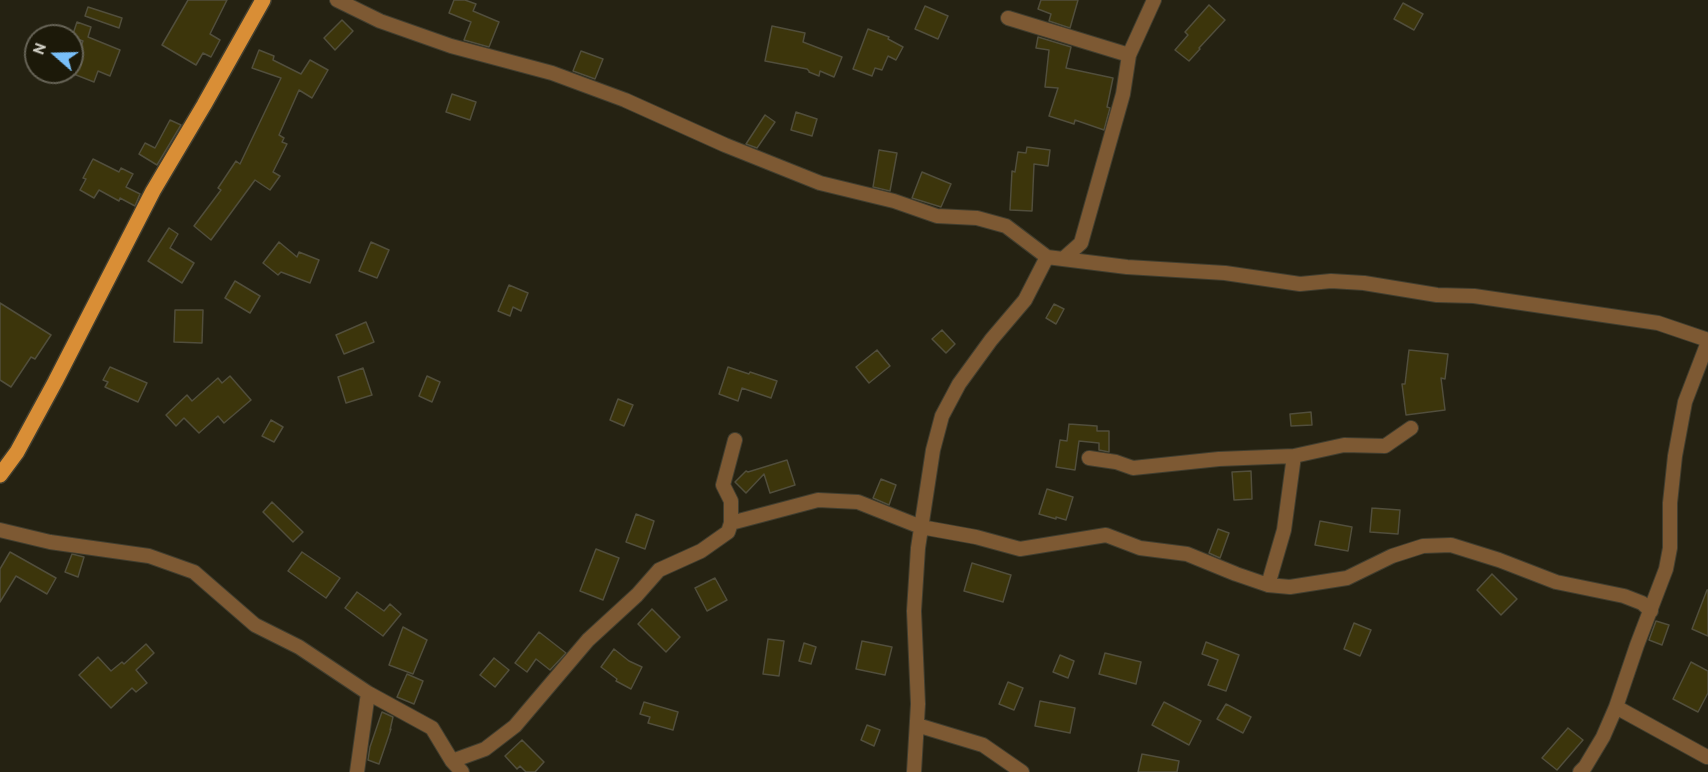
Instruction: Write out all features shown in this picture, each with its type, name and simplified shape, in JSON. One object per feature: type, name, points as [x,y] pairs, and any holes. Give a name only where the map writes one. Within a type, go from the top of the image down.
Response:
[{"type":"main road","points":[[0,475],[17,453],[56,382],[153,190],[263,0]]},
{"type":"street","points":[[337,0],[380,21],[451,46],[552,73],[625,100],[725,146],[820,183],[894,201],[937,216],[977,218],[1006,226],[1047,257],[1093,264],[1225,273],[1300,284],[1331,280],[1437,295],[1474,296],[1658,323],[1708,341],[1685,402],[1675,456],[1671,491],[1670,548],[1666,569],[1616,707],[1603,737],[1580,772]]},
{"type":"street","points":[[1064,259],[1081,243],[1123,94],[1129,55],[1154,0]]},
{"type":"street","points":[[1008,18],[1129,55]]},
{"type":"street","points":[[1081,243],[1093,264]]},
{"type":"street","points":[[914,772],[918,704],[914,611],[918,548],[933,450],[942,416],[959,384],[1024,300],[1047,257]]},
{"type":"street","points":[[1089,458],[1116,462],[1133,468],[1219,459],[1294,456],[1344,445],[1385,446],[1411,428]]},
{"type":"street","points":[[452,761],[485,748],[515,726],[588,640],[637,595],[659,570],[700,551],[728,532],[731,523],[732,501],[723,485],[735,440]]},
{"type":"street","points":[[1268,585],[1284,530],[1294,456]]},
{"type":"street","points":[[731,523],[818,500],[858,502],[921,527],[976,537],[1020,549],[1106,535],[1140,548],[1187,554],[1268,585],[1290,587],[1347,578],[1392,556],[1423,546],[1451,545],[1499,560],[1556,582],[1624,596],[1642,603],[1651,611]]},
{"type":"street","points":[[0,531],[50,542],[149,556],[194,572],[255,625],[299,647],[368,693],[432,728],[452,761],[462,772]]},
{"type":"street","points":[[357,772],[368,693]]},
{"type":"street","points":[[1616,707],[1707,757]]},
{"type":"street","points":[[917,725],[983,745],[1022,772]]},
{"type":"building","points":[[188,0],[227,0],[210,34],[220,40],[211,57],[203,53],[196,65],[162,45]]},
{"type":"building","points":[[454,0],[465,0],[476,4],[473,11],[499,22],[489,47],[464,40],[471,22],[449,13]]},
{"type":"building","points":[[1041,0],[1078,0],[1070,28],[1049,21],[1051,14],[1038,9]]},
{"type":"building","points":[[1403,3],[1423,14],[1414,30],[1394,19]]},
{"type":"building","points":[[1209,5],[1225,20],[1189,61],[1175,50],[1188,35],[1185,32]]},
{"type":"building","points":[[925,6],[948,16],[938,39],[915,29]]},
{"type":"building","points":[[88,7],[122,18],[119,28],[85,16]]},
{"type":"building","points":[[342,20],[353,31],[335,50],[324,38]]},
{"type":"building","points":[[84,24],[91,27],[88,37],[120,50],[110,76],[98,71],[94,82],[84,78]]},
{"type":"building","points":[[772,26],[805,33],[803,42],[842,57],[834,77],[820,71],[819,76],[807,69],[765,61]]},
{"type":"building","points":[[868,29],[889,37],[888,39],[903,47],[896,60],[888,56],[882,70],[875,68],[872,76],[853,69]]},
{"type":"building","points":[[1038,37],[1071,47],[1066,68],[1113,78],[1107,107],[1110,108],[1104,130],[1075,120],[1074,124],[1049,116],[1058,88],[1045,87],[1049,50],[1036,48]]},
{"type":"building","points":[[259,50],[274,56],[273,60],[301,74],[310,60],[328,70],[312,98],[299,90],[279,135],[284,138],[282,142],[287,144],[273,172],[280,176],[270,190],[255,180],[211,240],[194,226],[221,190],[218,188],[236,161],[240,164],[281,78],[252,68]]},
{"type":"building","points":[[581,51],[603,59],[595,79],[573,71]]},
{"type":"building","points":[[452,94],[476,102],[470,120],[446,112]]},
{"type":"building","points":[[796,112],[817,119],[812,136],[791,130]]},
{"type":"building","points":[[765,115],[775,122],[757,148],[746,144]]},
{"type":"building","points":[[170,120],[181,125],[157,165],[139,154],[145,143],[155,148]]},
{"type":"building","points":[[1027,147],[1050,150],[1048,166],[1034,164],[1032,211],[1010,210],[1012,171],[1015,172],[1018,152],[1026,153]]},
{"type":"building","points":[[879,150],[897,153],[890,191],[873,187]]},
{"type":"building","points":[[93,159],[119,172],[121,168],[133,174],[126,187],[140,194],[135,206],[120,198],[119,201],[99,190],[94,198],[80,190],[86,179],[83,178]]},
{"type":"building","points":[[922,172],[951,184],[941,207],[912,198]]},
{"type":"building","points":[[169,228],[178,234],[170,248],[194,263],[182,283],[148,261]]},
{"type":"building","points":[[279,242],[297,257],[299,252],[319,260],[310,283],[281,272],[278,275],[263,263]]},
{"type":"building","points":[[371,242],[389,250],[377,278],[359,271]]},
{"type":"building","points":[[235,281],[260,296],[250,313],[225,298]]},
{"type":"building","points":[[509,285],[528,293],[521,311],[513,307],[510,316],[498,311]]},
{"type":"building","points":[[0,303],[51,335],[35,359],[31,357],[11,387],[0,380]]},
{"type":"building","points":[[1054,304],[1064,309],[1056,324],[1046,318]]},
{"type":"building","points":[[175,310],[203,310],[202,343],[174,342]]},
{"type":"building","points":[[366,322],[374,342],[344,354],[336,335]]},
{"type":"building","points":[[942,330],[955,344],[946,353],[932,339]]},
{"type":"building","points":[[877,350],[890,366],[869,383],[856,367]]},
{"type":"building","points":[[1409,350],[1448,354],[1445,379],[1441,378],[1445,410],[1406,415],[1402,384],[1405,384]]},
{"type":"building","points":[[110,367],[147,383],[138,402],[105,387],[108,382],[103,380]]},
{"type":"building","points":[[728,367],[777,381],[771,398],[742,388],[738,401],[719,394]]},
{"type":"building","points":[[363,368],[372,395],[346,403],[338,377]]},
{"type":"building","points":[[230,376],[251,400],[224,423],[218,416],[199,433],[184,418],[176,426],[166,415],[187,395],[192,401],[218,378],[222,383]]},
{"type":"building","points":[[427,376],[440,382],[432,402],[419,396]]},
{"type":"building","points":[[618,399],[633,405],[624,426],[610,420]]},
{"type":"building","points":[[1311,412],[1312,425],[1291,426],[1290,414]]},
{"type":"building","points":[[271,420],[283,427],[274,442],[262,436]]},
{"type":"building","points":[[1069,424],[1097,426],[1097,431],[1109,431],[1109,452],[1099,450],[1099,443],[1079,441],[1075,470],[1056,467],[1060,440],[1067,441]]},
{"type":"building","points":[[787,460],[795,485],[770,493],[764,474],[746,493],[735,482],[746,471]]},
{"type":"building","points":[[1251,471],[1252,499],[1234,500],[1232,472]]},
{"type":"building","points":[[881,479],[896,485],[889,505],[873,498]]},
{"type":"building","points":[[1047,489],[1073,497],[1066,520],[1039,514]]},
{"type":"building","points":[[272,502],[303,532],[293,542],[263,512]]},
{"type":"building","points":[[1372,508],[1400,510],[1398,534],[1370,532]]},
{"type":"building","points":[[636,514],[654,521],[645,549],[626,542]]},
{"type":"building","points":[[1320,521],[1352,527],[1348,551],[1315,545]]},
{"type":"building","points":[[1218,529],[1229,533],[1220,558],[1209,553]]},
{"type":"building","points":[[596,549],[619,558],[603,600],[580,591]]},
{"type":"building","points":[[10,552],[56,578],[47,594],[16,576],[0,602],[0,569]]},
{"type":"building","points":[[302,552],[340,578],[326,598],[288,571]]},
{"type":"building","points":[[72,554],[84,557],[78,577],[65,572]]},
{"type":"building","points":[[972,563],[1011,575],[1003,602],[964,591]]},
{"type":"building","points":[[1492,574],[1517,599],[1501,615],[1477,590]]},
{"type":"building","points":[[715,578],[727,600],[707,611],[695,588]]},
{"type":"building","points":[[1708,590],[1708,636],[1692,629]]},
{"type":"building","points":[[357,592],[384,611],[390,604],[401,614],[383,636],[345,608]]},
{"type":"building","points":[[652,609],[680,637],[666,652],[638,624]]},
{"type":"building","points":[[1656,621],[1669,625],[1662,645],[1649,640]]},
{"type":"building","points":[[1354,623],[1371,630],[1360,656],[1344,649]]},
{"type":"building","points":[[403,627],[427,640],[413,674],[389,665]]},
{"type":"building","points":[[539,632],[566,653],[550,670],[536,659],[527,672],[515,663]]},
{"type":"building","points":[[768,639],[784,641],[779,676],[763,674]]},
{"type":"building","points":[[862,641],[892,647],[885,675],[856,669]]},
{"type":"building","points":[[1206,642],[1239,655],[1226,691],[1208,685],[1218,660],[1202,654]]},
{"type":"building","points":[[804,643],[816,647],[811,664],[799,661]]},
{"type":"building","points":[[146,644],[154,653],[136,670],[147,683],[136,692],[132,688],[111,708],[79,675],[98,657],[111,671],[122,662],[124,664]]},
{"type":"building","points":[[614,649],[629,661],[642,667],[631,689],[616,681],[617,679],[601,667]]},
{"type":"building","points":[[1105,653],[1141,662],[1136,684],[1099,674]]},
{"type":"building","points":[[1060,655],[1074,661],[1068,678],[1053,672]]},
{"type":"building","points":[[494,658],[509,670],[495,687],[480,675]]},
{"type":"building","points":[[1691,662],[1708,671],[1708,693],[1698,712],[1673,699]]},
{"type":"building","points":[[407,674],[423,681],[414,704],[397,697]]},
{"type":"building","points":[[1008,682],[1023,688],[1014,710],[999,704]]},
{"type":"building","points":[[1040,701],[1075,708],[1070,733],[1035,726]]},
{"type":"building","points":[[644,702],[678,712],[673,730],[648,723],[650,717],[640,714]]},
{"type":"building","points":[[1164,702],[1201,721],[1189,745],[1152,725]]},
{"type":"building","points":[[1226,704],[1251,717],[1243,733],[1217,719]]},
{"type":"building","points":[[382,712],[393,717],[379,764],[368,760]]},
{"type":"building","points":[[867,725],[880,730],[874,746],[861,740]]},
{"type":"building","points":[[1568,728],[1583,740],[1557,770],[1542,758]]},
{"type":"building","points":[[522,740],[544,762],[535,772],[526,772],[520,766],[517,769],[505,756]]},
{"type":"building","points":[[1142,754],[1179,761],[1177,772],[1138,772]]}]
